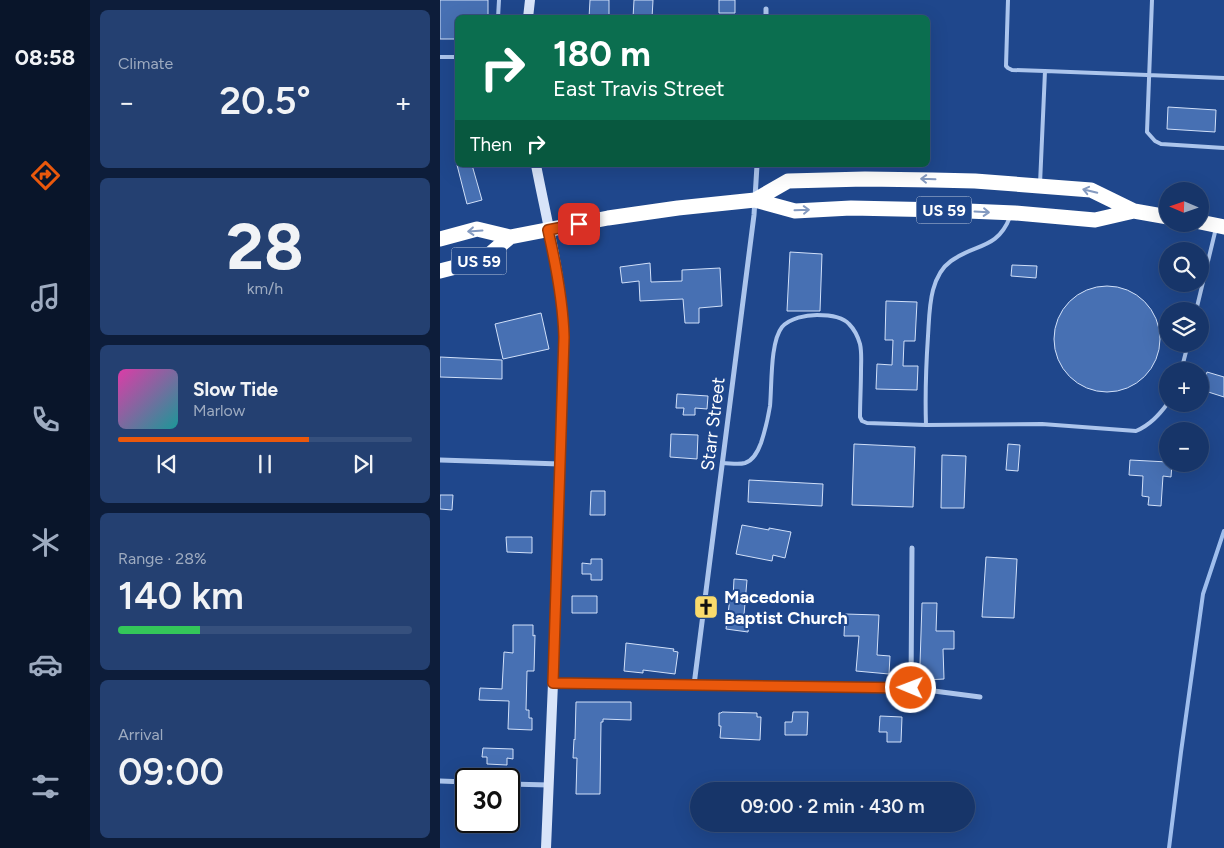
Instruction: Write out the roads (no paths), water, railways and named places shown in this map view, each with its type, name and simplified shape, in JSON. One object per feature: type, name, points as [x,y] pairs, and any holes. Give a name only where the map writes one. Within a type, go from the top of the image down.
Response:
[{"type":"highway","name":"US 59","points":[[755,200],[788,181],[898,179],[975,181],[1091,190],[1134,211],[1159,215]]},
{"type":"highway","name":"US 59","points":[[440,271],[483,260],[510,237],[608,218],[755,200],[795,211],[884,208],[1012,213],[1094,220],[1134,211]]},
{"type":"highway","points":[[440,238],[478,229],[510,237]]},
{"type":"street","points":[[528,15],[530,0]]},
{"type":"street","points":[[766,9],[766,15]]},
{"type":"street","points":[[536,167],[556,268],[563,318],[564,356],[546,848]]},
{"type":"street","name":"Starr Street","points":[[694,685],[755,200],[757,167]]},
{"type":"street","points":[[440,460],[560,464]]},
{"type":"street","points":[[911,688],[912,548]]},
{"type":"street","points":[[553,683],[911,688],[980,697]]},
{"type":"street","points":[[440,781],[455,782]]},
{"type":"street","points":[[520,784],[549,785]]},
{"type":"lane","points":[[498,15],[499,0]]},
{"type":"lane","points":[[1008,0],[1006,66],[1012,70],[1224,78]]},
{"type":"lane","points":[[1152,0],[1147,132],[1155,142],[1161,144],[1224,148]]},
{"type":"lane","points":[[440,57],[455,57]]},
{"type":"lane","points":[[1040,186],[1045,71]]},
{"type":"lane","points":[[926,425],[929,320],[936,282],[946,265],[952,260],[996,239],[1007,226],[1012,213]]},
{"type":"lane","points":[[1199,302],[1220,226]]},
{"type":"lane","points":[[722,462],[744,463],[751,460],[757,454],[770,405],[774,355],[779,332],[790,321],[806,316],[822,315],[840,318],[847,322],[857,335],[861,352],[860,417],[862,421],[867,423],[926,425],[1042,424],[1136,431],[1152,422],[1160,412]]},
{"type":"waterway","points":[[1169,848],[1203,594],[1224,531]]},
{"type":"place","name":"Macedonia Baptist Church","points":[[706,607]]}]
